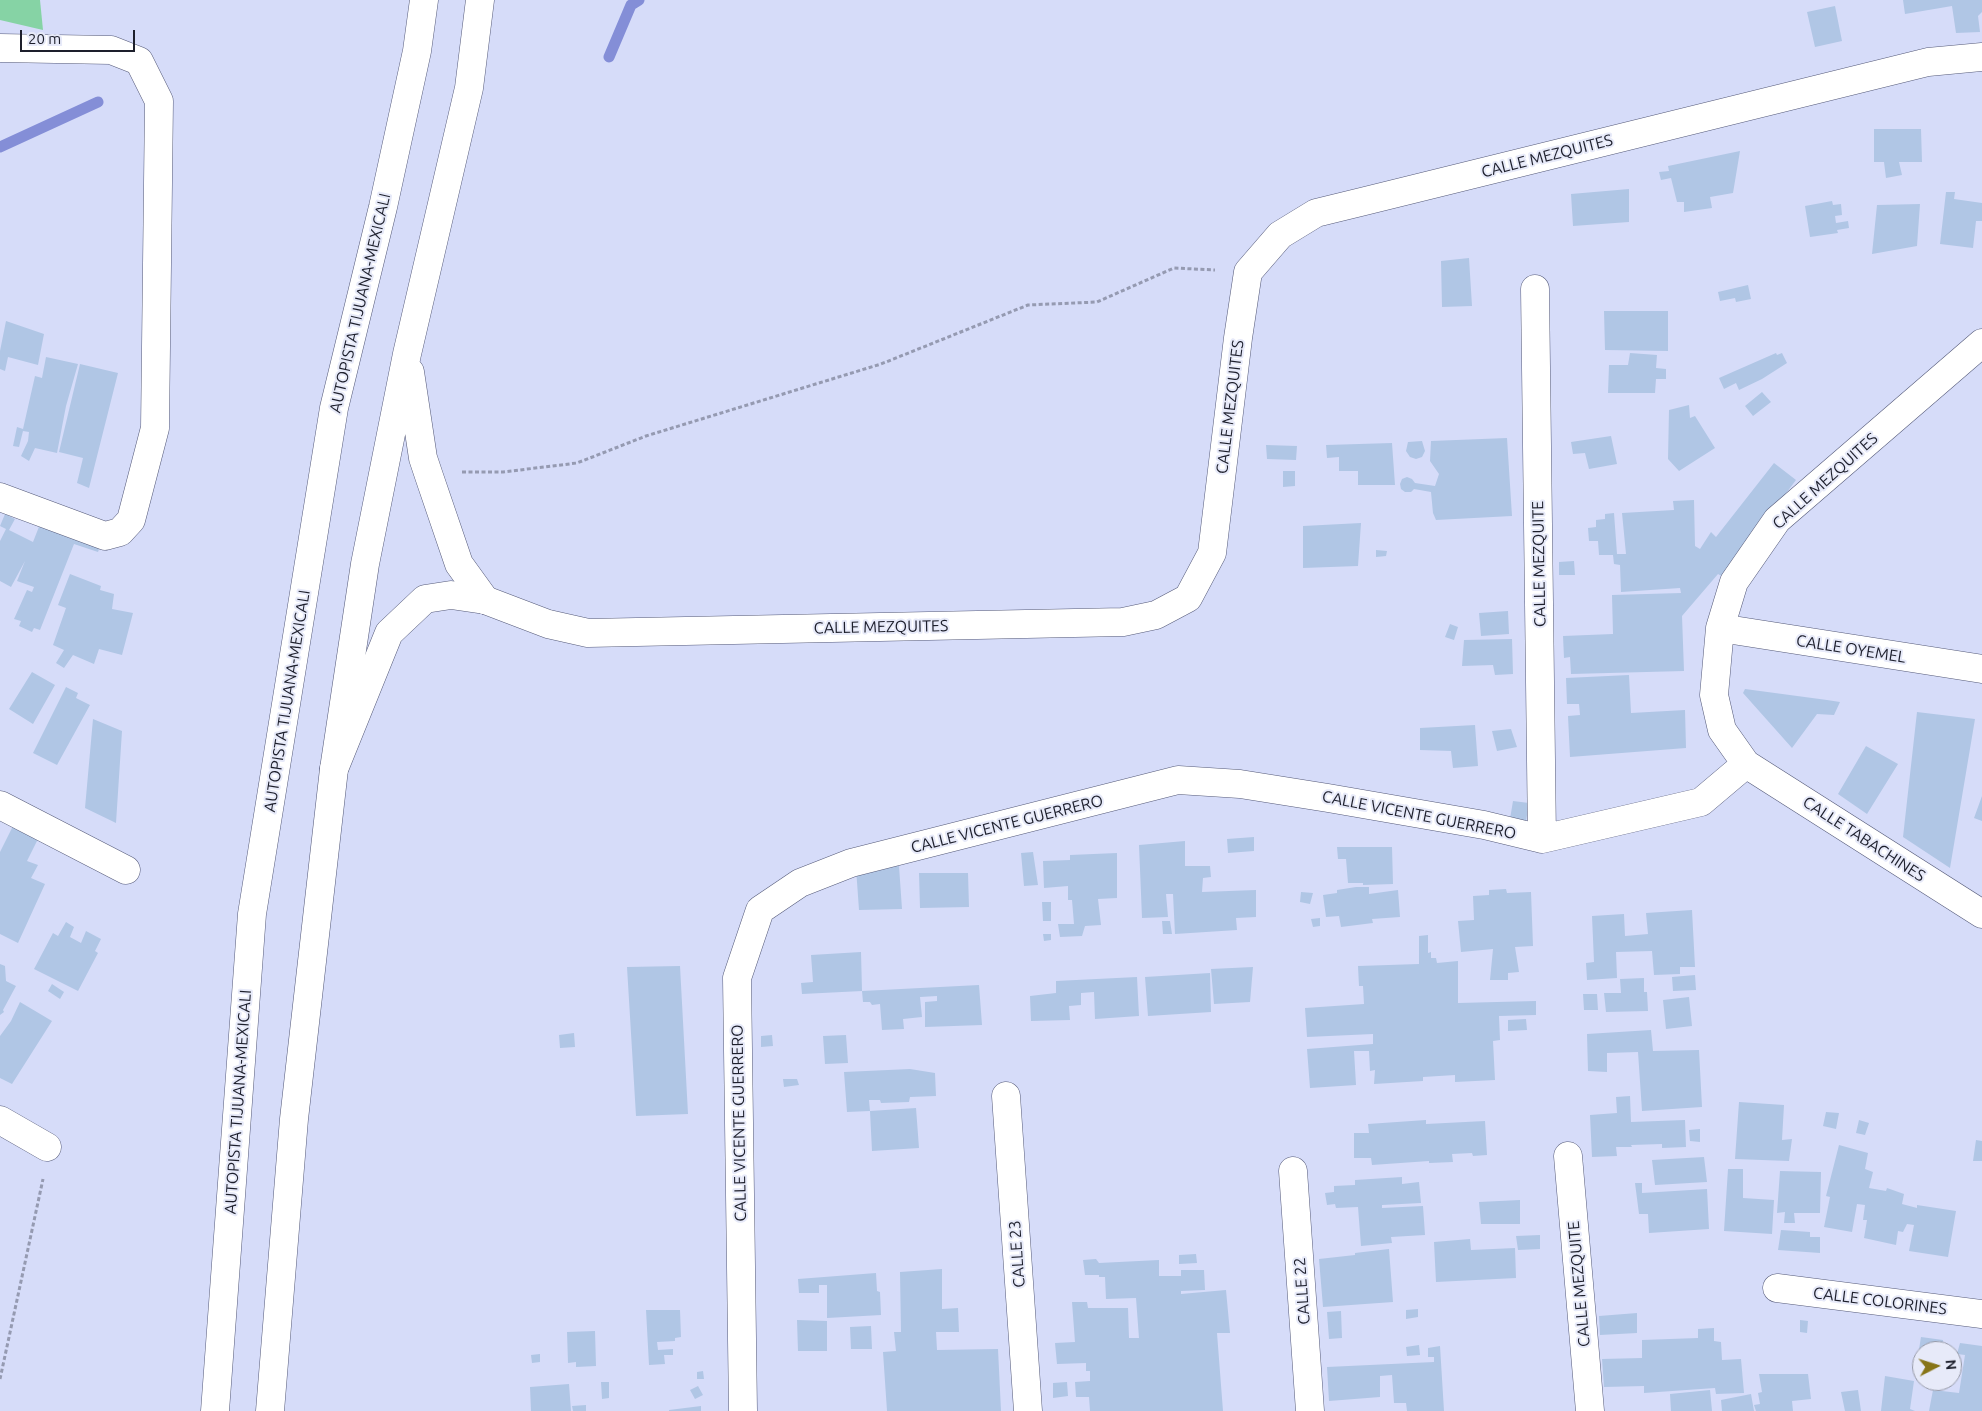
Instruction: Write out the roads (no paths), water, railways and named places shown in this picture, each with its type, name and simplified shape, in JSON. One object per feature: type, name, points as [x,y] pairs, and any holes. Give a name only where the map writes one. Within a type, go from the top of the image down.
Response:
[{"type":"main road","points":[[416,0],[417,51]]},
{"type":"main road","name":"AUTOPISTA TIJUANA-MEXICALI","points":[[215,1411],[252,914],[334,408],[417,51],[424,0]]},
{"type":"main road","points":[[469,88],[480,0]]},
{"type":"main road","points":[[270,1411],[294,1119],[334,769],[365,564],[407,354],[469,88],[495,0]]},
{"type":"main road","points":[[0,48],[112,50],[139,61],[159,101],[155,428],[132,520],[120,532],[105,536],[0,497]]},
{"type":"main road","name":"CALLE MEZQUITES","points":[[334,769],[389,633],[425,599],[451,594],[485,600],[548,624],[588,633],[1123,622],[1156,614],[1188,598],[1212,553],[1238,338],[1248,272],[1280,235],[1316,213],[1928,62],[1982,56]]},
{"type":"main road","name":"CALLE MEZQUITE","points":[[1535,289],[1542,839]]},
{"type":"main road","name":"CALLE MEZQUITES","points":[[1746,764],[1722,730],[1714,695],[1720,628],[1734,582],[1776,520],[1982,343]]},
{"type":"main road","points":[[407,354],[423,458],[458,564],[485,600]]},
{"type":"main road","name":"CALLE OYEMEL","points":[[1720,628],[1982,670]]},
{"type":"main road","name":"CALLE VICENTE GUERRERO","points":[[743,1411],[737,978],[760,910],[800,883],[851,864],[1178,780],[1240,784],[1328,798],[1484,825],[1542,839],[1701,802],[1746,764]]},
{"type":"main road","name":"CALLE TABACHINES","points":[[1746,764],[1982,914]]},
{"type":"main road","points":[[0,805],[126,870]]},
{"type":"main road","name":"CALLE 23","points":[[1006,1096],[1028,1411]]},
{"type":"main road","points":[[0,1120],[47,1147]]},
{"type":"main road","name":"CALLE MEZQUITE","points":[[1568,1156],[1590,1411]]},
{"type":"main road","name":"CALLE 22","points":[[1293,1171],[1310,1411]]},
{"type":"main road","name":"CALLE COLORINES","points":[[1777,1288],[1982,1314]]},
{"type":"waterway","points":[[609,57],[631,5],[639,0]]},
{"type":"waterway","points":[[0,147],[98,102]]}]
